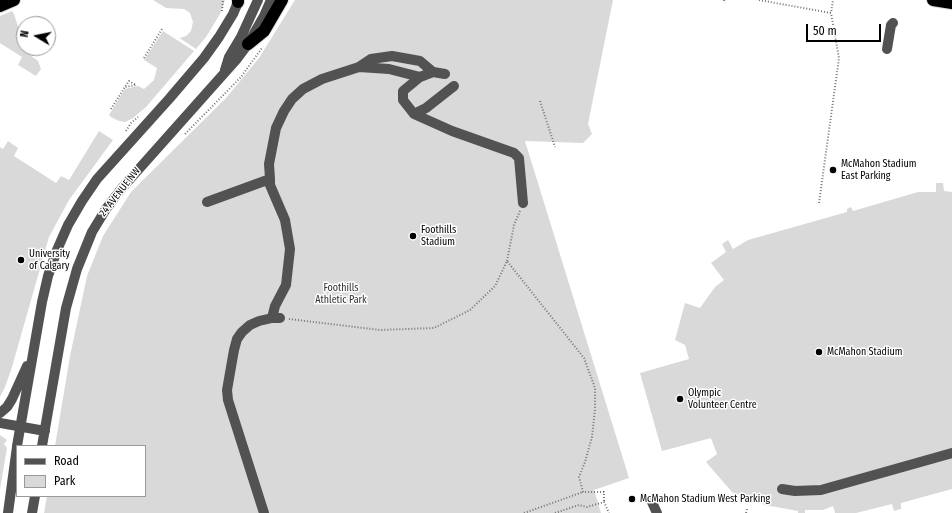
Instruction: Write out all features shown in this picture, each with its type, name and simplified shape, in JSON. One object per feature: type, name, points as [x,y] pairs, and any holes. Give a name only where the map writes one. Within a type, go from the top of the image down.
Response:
[{"type":"highway","points":[[0,6],[14,0]]},
{"type":"highway","points":[[248,44],[264,31],[282,0]]},
{"type":"highway","points":[[933,0],[952,3]]},
{"type":"street","points":[[224,72],[229,57],[241,37],[258,0]]},
{"type":"street","name":"24 AVENUE NW","points":[[42,445],[66,308],[76,269],[98,220],[122,188],[248,44],[264,16],[271,0]]},
{"type":"street","points":[[17,445],[48,276],[68,225],[82,201],[106,169],[204,58],[219,37],[238,1]]},
{"type":"street","points":[[887,49],[891,25],[893,23]]},
{"type":"street","points":[[264,513],[228,400],[227,390],[237,339],[250,325],[276,318],[275,306],[286,285],[290,249],[285,220],[270,185],[268,164],[276,128],[284,111],[292,99],[303,89],[322,79],[359,67],[371,59],[392,56],[420,61],[433,72]]},
{"type":"street","points":[[359,67],[389,69],[420,77]]},
{"type":"street","points":[[445,74],[433,72],[420,77],[403,91],[404,100],[414,114],[452,132],[514,153],[519,158],[523,203]]},
{"type":"street","points":[[414,114],[426,108],[454,86]]},
{"type":"street","points":[[207,202],[270,179]]},
{"type":"street","points":[[0,413],[7,407],[12,399],[33,356]]},
{"type":"street","points":[[0,423],[45,431]]},
{"type":"street","points":[[782,489],[795,491],[821,490],[952,453]]},
{"type":"street","points":[[8,513],[16,454]]},
{"type":"street","points":[[32,513],[34,497]]},
{"type":"street","points":[[651,500],[657,513]]},
{"type":"path","points":[[759,0],[831,13]]},
{"type":"path","points":[[819,203],[839,58],[831,13],[833,0]]},
{"type":"path","points":[[144,58],[162,29]]},
{"type":"path","points":[[182,136],[241,77],[265,44]]},
{"type":"path","points":[[111,109],[128,81],[136,85],[125,87]]},
{"type":"path","points":[[540,101],[555,147]]},
{"type":"path","points":[[276,318],[380,330],[434,328],[470,310],[495,286],[507,260],[514,226],[523,203]]},
{"type":"path","points":[[507,260],[584,358],[594,388],[595,409],[592,437],[579,477],[583,492]]},
{"type":"path","points":[[524,513],[583,492],[604,492],[604,502],[609,513]]},
{"type":"path","points":[[555,513],[579,505],[587,507],[604,502]]},
{"type":"path","points":[[746,513],[747,509]]},
{"type":"green space","points":[[153,0],[225,0],[220,14],[206,37],[196,49],[178,37],[180,38],[186,36],[191,31],[193,22],[190,13],[184,9],[166,8]]},
{"type":"green space","name":"Foothills Athletic Park","points":[[295,0],[613,0],[588,124],[592,134],[583,143],[525,141],[629,478],[594,490],[601,513],[44,513],[47,497],[146,497],[146,445],[55,445],[70,356],[87,276],[103,236],[131,192],[226,98],[259,58]]},
{"type":"green space","points":[[12,11],[14,14],[16,20],[16,53],[0,43],[0,16]]},
{"type":"green space","points":[[163,31],[194,51],[146,107],[133,118],[125,122],[111,117],[109,115],[125,89],[138,86],[144,89],[154,80],[157,68],[144,60]]},
{"type":"green space","points":[[20,56],[31,56],[38,61],[41,69],[36,76],[18,65],[22,57]]},
{"type":"green space","name":"University of Calgary","points":[[99,131],[113,140],[69,200],[49,237],[12,367],[0,397],[0,147],[3,149],[8,141],[18,148],[14,156],[56,183],[61,176],[69,180]]},
{"type":"green space","name":"McMahon Stadium","points":[[936,183],[943,183],[944,191],[952,192],[952,489],[901,503],[901,509],[894,511],[892,504],[856,513],[835,513],[833,506],[823,510],[805,510],[805,513],[798,513],[798,511],[765,505],[732,492],[706,462],[717,454],[711,438],[662,451],[640,373],[689,359],[685,345],[675,340],[685,303],[700,308],[715,287],[724,280],[711,263],[726,252],[722,244],[728,240],[733,249],[748,240],[847,212],[847,209],[851,207],[853,211],[918,192],[936,192]]},
{"type":"green space","points":[[0,435],[7,440],[4,444],[7,448],[0,489]]},
{"type":"place","name":"McMahon Stadium East Parking","points":[[833,170]]},
{"type":"place","name":"Foothills Stadium","points":[[413,236]]},
{"type":"place","name":"University of Calgary","points":[[21,260]]},
{"type":"place","name":"McMahon Stadium","points":[[819,352]]},
{"type":"place","name":"Olympic Volunteer Centre","points":[[680,399]]},
{"type":"place","name":"McMahon Stadium West Parking","points":[[632,499]]}]
